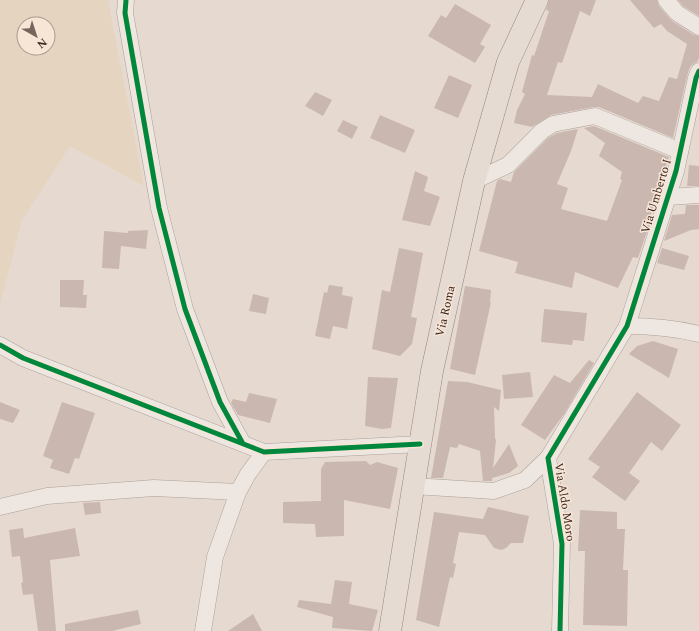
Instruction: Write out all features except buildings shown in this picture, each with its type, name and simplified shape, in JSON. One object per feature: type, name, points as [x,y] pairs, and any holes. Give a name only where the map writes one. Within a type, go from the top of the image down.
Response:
[{"type":"main road","name":"Via Roma","points":[[390,631],[432,371],[474,181],[508,62],[537,0]]},
{"type":"street","points":[[126,0],[126,13],[159,208],[185,309],[220,402],[242,442]]},
{"type":"street","points":[[666,0],[677,13],[699,27]]},
{"type":"street","name":"Via Umberto I","points":[[627,326],[676,171],[680,150],[695,106],[696,78],[699,71]]},
{"type":"street","points":[[474,181],[508,165],[542,131],[553,124],[595,116],[680,150]]},
{"type":"street","points":[[668,197],[699,195]]},
{"type":"street","points":[[627,326],[654,326],[699,334]]},
{"type":"street","name":"Via Aldo Moro","points":[[560,631],[562,544],[548,458],[627,326]]},
{"type":"street","points":[[0,346],[23,358],[242,442],[264,452],[420,444]]},
{"type":"street","points":[[203,631],[215,557],[238,492],[248,474],[264,452]]},
{"type":"street","points":[[413,486],[494,491],[525,480],[548,458]]},
{"type":"street","points":[[0,507],[47,496],[154,488],[238,492]]},
{"type":"shaded area","points":[[0,0],[108,0],[144,186],[70,146],[22,220],[0,305]]},
{"type":"cycle path","points":[[126,0],[125,13],[159,208],[185,309],[220,402],[242,442]]},
{"type":"cycle path","points":[[560,631],[562,544],[548,458],[627,326],[676,171],[696,78],[699,71]]},
{"type":"cycle path","points":[[0,345],[23,358],[264,452],[420,444]]}]
